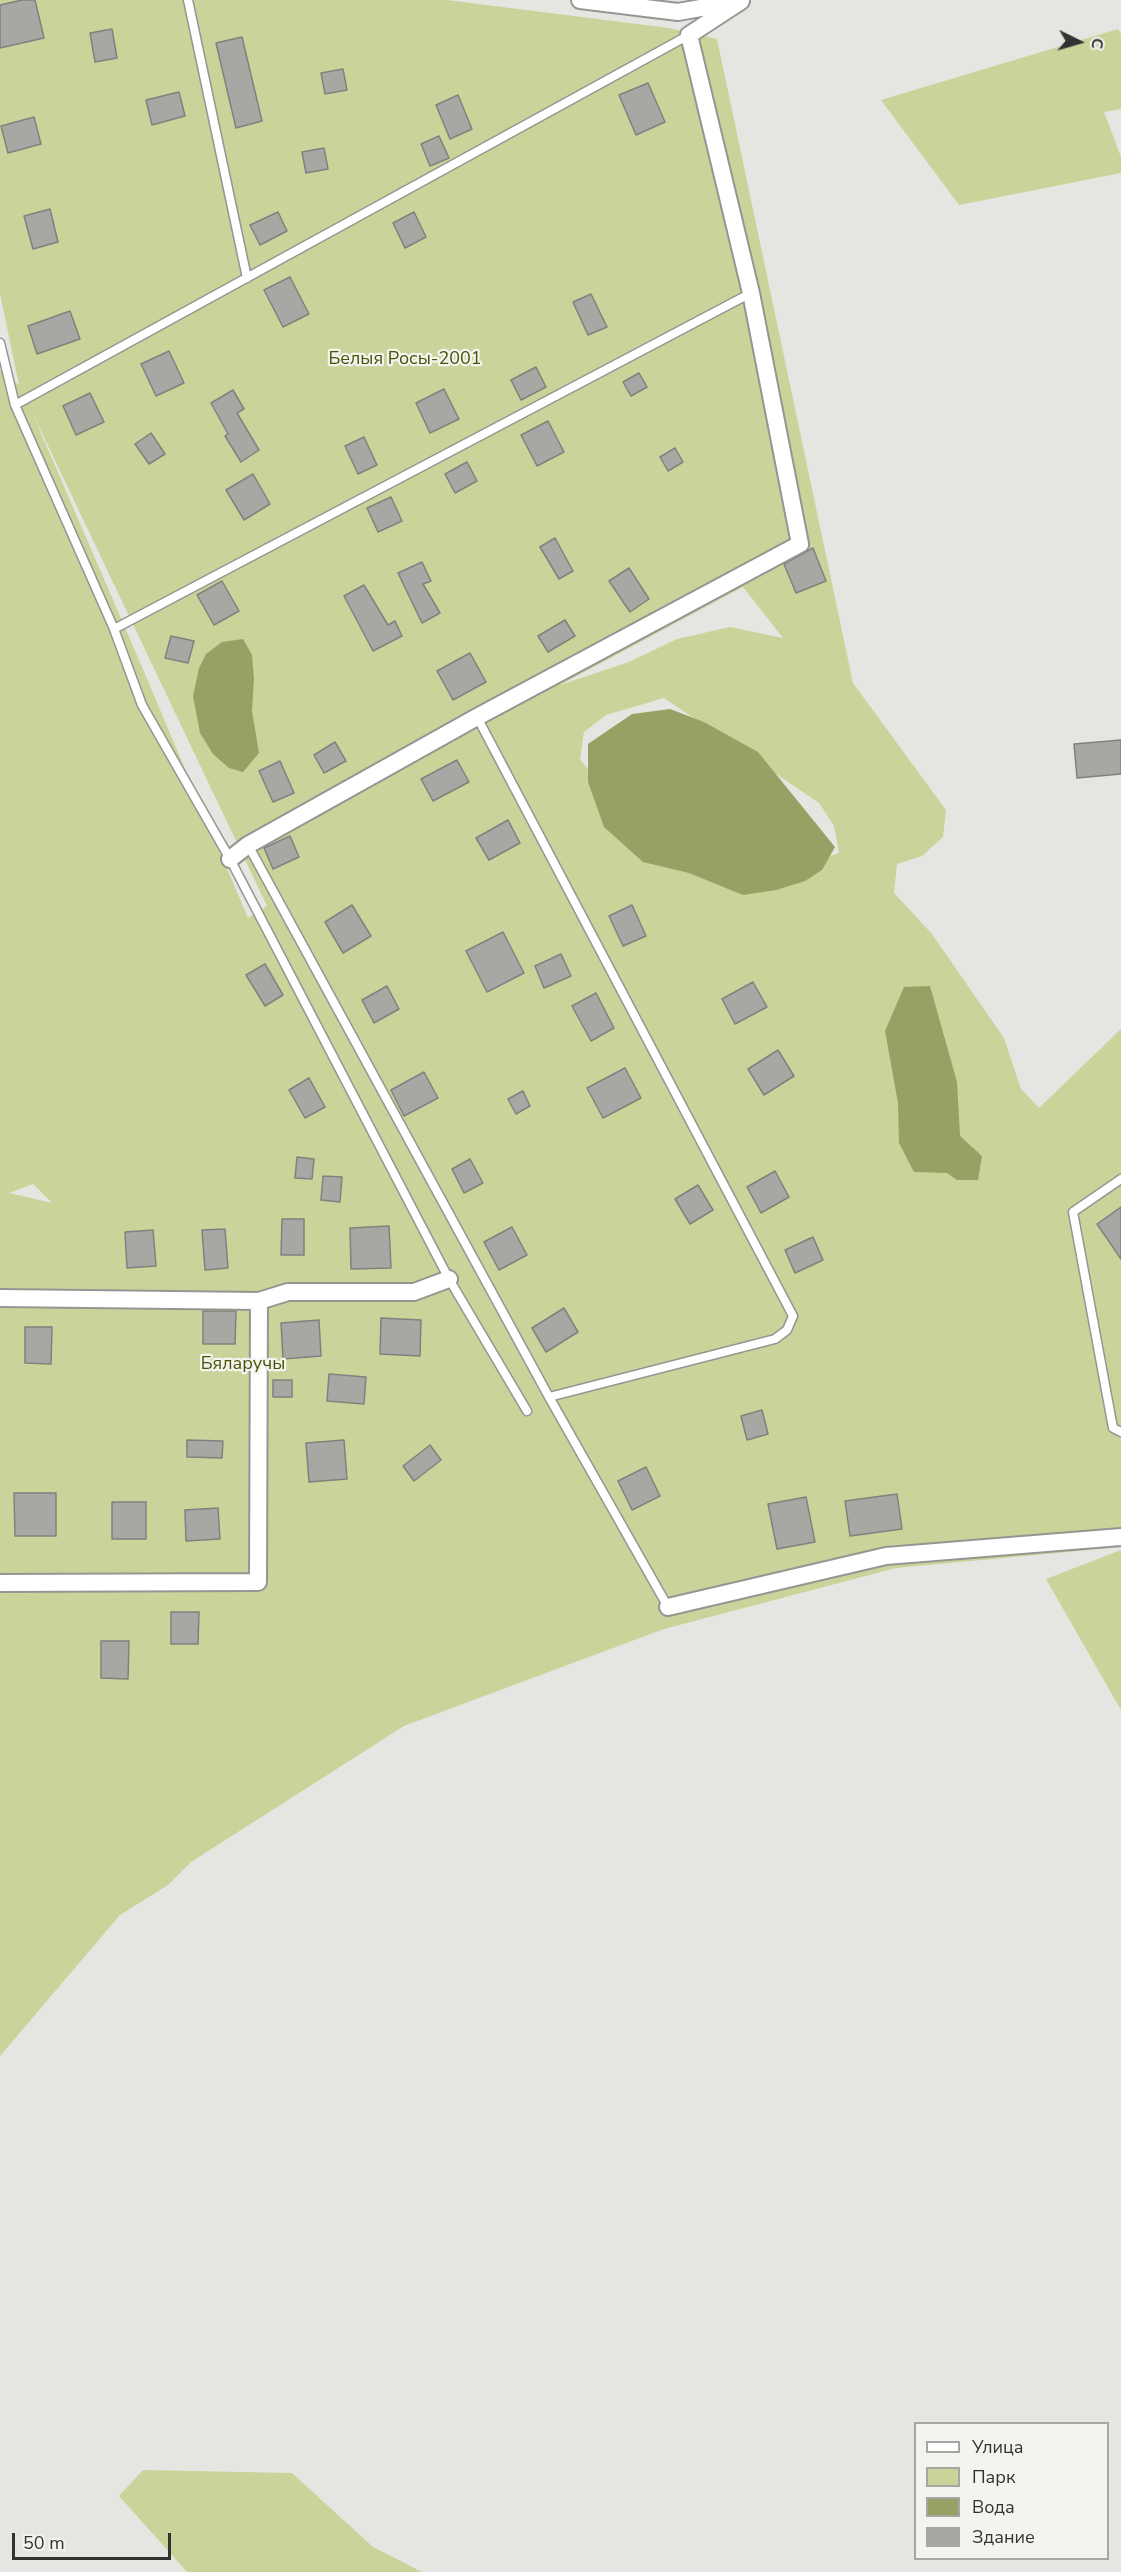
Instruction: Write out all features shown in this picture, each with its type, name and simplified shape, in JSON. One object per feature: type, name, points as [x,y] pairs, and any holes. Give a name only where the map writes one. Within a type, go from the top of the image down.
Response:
[{"type":"street","points":[[580,0],[678,12],[742,0]]},
{"type":"street","points":[[230,859],[248,845],[477,717],[800,544],[751,292],[689,35],[742,0]]},
{"type":"street","points":[[0,1298],[259,1301],[288,1292],[414,1292],[449,1279]]},
{"type":"street","points":[[0,1583],[258,1582],[259,1301]]},
{"type":"street","points":[[668,1607],[886,1556],[1121,1537]]},
{"type":"lane","points":[[188,0],[247,278]]},
{"type":"lane","points":[[15,405],[689,35]]},
{"type":"lane","points":[[114,629],[751,292]]},
{"type":"lane","points":[[0,343],[15,405],[114,629],[142,705],[230,859],[449,1279],[526,1412]]},
{"type":"lane","points":[[477,717],[793,1316],[787,1330],[775,1339],[549,1397]]},
{"type":"lane","points":[[248,845],[549,1397],[668,1607]]},
{"type":"lane","points":[[1121,1179],[1073,1212],[1113,1428],[1121,1432]]},
{"type":"green space","points":[[0,0],[447,0],[669,28],[717,39],[853,683],[946,810],[943,837],[922,856],[897,864],[894,893],[932,934],[1004,1038],[1021,1089],[1039,1108],[1121,1029],[1121,1547],[896,1568],[664,1629],[404,1726],[191,1862],[168,1885],[120,1915],[0,2056],[0,370],[19,385],[0,294]],"holes":[[[31,410],[267,906],[248,918]],[[743,587],[783,638],[730,627],[677,639],[629,662],[560,685]],[[664,698],[819,803],[834,826],[839,853],[791,869],[644,846],[580,759],[584,732],[606,715]],[[33,1184],[52,1203],[9,1193]]]},
{"type":"green space","points":[[1118,29],[1121,34],[1121,109],[1104,112],[1121,157],[1121,173],[959,205],[881,100]]},
{"type":"green space","points":[[1121,1550],[1121,1710],[1046,1579]]},
{"type":"green space","points":[[143,2470],[292,2473],[373,2547],[422,2572],[187,2572],[119,2496]]},
{"type":"water","points":[[243,639],[252,655],[254,679],[252,711],[259,753],[243,772],[229,768],[213,754],[200,733],[193,696],[199,668],[206,654],[222,642]]},
{"type":"water","points":[[670,709],[704,722],[758,752],[835,847],[822,870],[805,881],[776,890],[743,895],[689,873],[643,862],[604,827],[588,782],[588,744],[632,714]]},
{"type":"water","points":[[930,986],[957,1082],[960,1136],[982,1156],[978,1180],[957,1180],[947,1173],[914,1172],[899,1143],[898,1103],[885,1031],[904,987]]},
{"type":"building","points":[[22,0],[35,0],[44,38],[0,48],[0,5]]},
{"type":"building","points":[[112,29],[117,58],[95,62],[90,33]]},
{"type":"building","points":[[242,37],[262,121],[236,128],[216,43]]},
{"type":"building","points":[[343,69],[347,90],[325,94],[321,73]]},
{"type":"building","points":[[648,83],[665,122],[636,135],[619,95]]},
{"type":"building","points":[[179,92],[185,116],[152,125],[146,100]]},
{"type":"building","points":[[458,95],[472,129],[450,139],[436,105]]},
{"type":"building","points":[[34,117],[41,144],[8,153],[1,126]]},
{"type":"building","points":[[439,136],[449,158],[430,166],[421,144]]},
{"type":"building","points":[[324,148],[328,169],[306,173],[302,152]]},
{"type":"building","points":[[50,209],[58,242],[33,249],[24,216]]},
{"type":"building","points":[[278,212],[287,231],[260,245],[250,225]]},
{"type":"building","points":[[414,212],[426,237],[405,248],[393,223]]},
{"type":"building","points":[[290,277],[309,314],[283,327],[264,290]]},
{"type":"building","points":[[591,294],[607,327],[588,335],[573,302]]},
{"type":"building","points":[[70,311],[80,339],[37,354],[28,326]]},
{"type":"building","points":[[169,351],[184,383],[156,396],[141,364]]},
{"type":"building","points":[[536,367],[546,387],[521,400],[511,380]]},
{"type":"building","points":[[639,373],[647,387],[631,396],[623,382]]},
{"type":"building","points":[[444,389],[459,419],[430,433],[416,403]]},
{"type":"building","points":[[233,390],[244,409],[237,413],[259,450],[241,462],[225,436],[228,434],[211,403]]},
{"type":"building","points":[[90,393],[104,422],[76,435],[63,406]]},
{"type":"building","points":[[548,421],[564,452],[537,466],[521,435]]},
{"type":"building","points":[[151,433],[165,454],[149,464],[135,444]]},
{"type":"building","points":[[364,437],[377,465],[358,474],[345,446]]},
{"type":"building","points":[[675,448],[683,462],[668,471],[660,457]]},
{"type":"building","points":[[467,462],[477,481],[455,493],[445,474]]},
{"type":"building","points":[[253,474],[270,504],[244,520],[226,490]]},
{"type":"building","points":[[391,497],[402,521],[378,532],[367,508]]},
{"type":"building","points":[[555,538],[573,571],[559,579],[540,547]]},
{"type":"building","points":[[813,548],[826,581],[796,593],[784,564]]},
{"type":"building","points":[[422,562],[431,581],[423,584],[440,613],[422,623],[398,573]]},
{"type":"building","points":[[629,568],[649,599],[630,612],[609,581]]},
{"type":"building","points":[[222,581],[239,611],[214,625],[197,595]]},
{"type":"building","points":[[364,585],[388,625],[395,621],[402,636],[373,651],[344,596]]},
{"type":"building","points":[[565,620],[575,636],[548,652],[538,636]]},
{"type":"building","points":[[171,636],[194,641],[188,663],[165,658]]},
{"type":"building","points":[[470,653],[486,682],[453,700],[437,671]]},
{"type":"building","points":[[1121,740],[1121,774],[1077,778],[1074,744]]},
{"type":"building","points":[[335,742],[346,761],[324,773],[314,755]]},
{"type":"building","points":[[457,760],[469,782],[433,801],[421,779]]},
{"type":"building","points":[[280,761],[294,793],[273,802],[259,771]]},
{"type":"building","points":[[508,820],[520,843],[489,860],[476,838]]},
{"type":"building","points":[[290,836],[299,857],[273,869],[264,848]]},
{"type":"building","points":[[352,905],[371,936],[343,953],[325,922]]},
{"type":"building","points":[[632,905],[646,936],[623,946],[609,916]]},
{"type":"building","points":[[503,932],[524,973],[487,992],[466,951]]},
{"type":"building","points":[[561,954],[571,976],[544,988],[535,966]]},
{"type":"building","points":[[265,964],[283,995],[265,1006],[246,975]]},
{"type":"building","points":[[753,982],[767,1007],[735,1024],[722,999]]},
{"type":"building","points":[[387,986],[399,1009],[374,1023],[362,1000]]},
{"type":"building","points":[[596,993],[614,1028],[591,1041],[572,1006]]},
{"type":"building","points":[[778,1050],[794,1076],[764,1095],[748,1069]]},
{"type":"building","points":[[625,1068],[641,1098],[603,1118],[587,1088]]},
{"type":"building","points":[[424,1072],[438,1098],[404,1116],[391,1090]]},
{"type":"building","points":[[309,1078],[325,1107],[305,1118],[289,1090]]},
{"type":"building","points":[[523,1091],[530,1106],[516,1114],[508,1099]]},
{"type":"building","points":[[297,1157],[314,1159],[312,1179],[295,1178]]},
{"type":"building","points":[[470,1159],[483,1183],[464,1193],[452,1169]]},
{"type":"building","points":[[775,1171],[789,1197],[761,1213],[747,1187]]},
{"type":"building","points":[[323,1176],[342,1177],[340,1202],[321,1200]]},
{"type":"building","points":[[698,1185],[713,1210],[690,1224],[675,1199]]},
{"type":"building","points":[[1121,1207],[1121,1259],[1097,1224]]},
{"type":"building","points":[[282,1219],[304,1219],[304,1255],[281,1255]]},
{"type":"building","points":[[389,1226],[391,1268],[351,1269],[350,1228]]},
{"type":"building","points":[[512,1227],[527,1255],[499,1270],[484,1242]]},
{"type":"building","points":[[225,1229],[228,1268],[205,1270],[202,1230]]},
{"type":"building","points":[[153,1230],[156,1266],[127,1268],[125,1232]]},
{"type":"building","points":[[813,1237],[823,1260],[795,1273],[785,1250]]},
{"type":"building","points":[[564,1308],[578,1332],[546,1352],[532,1328]]},
{"type":"building","points":[[203,1311],[236,1311],[235,1344],[203,1344]]},
{"type":"building","points":[[381,1318],[421,1320],[420,1356],[380,1354]]},
{"type":"building","points":[[319,1320],[321,1356],[283,1359],[281,1323]]},
{"type":"building","points":[[25,1327],[52,1327],[51,1364],[25,1363]]},
{"type":"building","points":[[329,1374],[366,1377],[364,1404],[327,1401]]},
{"type":"building","points":[[273,1380],[292,1380],[292,1397],[273,1397]]},
{"type":"building","points":[[762,1410],[768,1434],[747,1440],[741,1416]]},
{"type":"building","points":[[187,1440],[223,1441],[222,1458],[187,1457]]},
{"type":"building","points":[[344,1440],[347,1479],[309,1482],[306,1443]]},
{"type":"building","points":[[430,1445],[441,1460],[414,1481],[403,1466]]},
{"type":"building","points":[[646,1467],[660,1496],[632,1510],[618,1481]]},
{"type":"building","points":[[14,1493],[56,1493],[56,1536],[15,1536]]},
{"type":"building","points":[[897,1494],[902,1529],[850,1536],[845,1501]]},
{"type":"building","points":[[806,1497],[815,1542],[777,1549],[768,1504]]},
{"type":"building","points":[[112,1502],[146,1502],[146,1539],[112,1539]]},
{"type":"building","points":[[218,1508],[220,1539],[186,1541],[185,1510]]},
{"type":"building","points":[[171,1612],[199,1612],[198,1644],[171,1644]]},
{"type":"building","points":[[101,1641],[129,1641],[128,1679],[101,1678]]},
{"type":"park label","name":"Белыя Росы-2001","points":[[405,360]]},
{"type":"park label","name":"Бяларучы","points":[[243,1365]]}]
